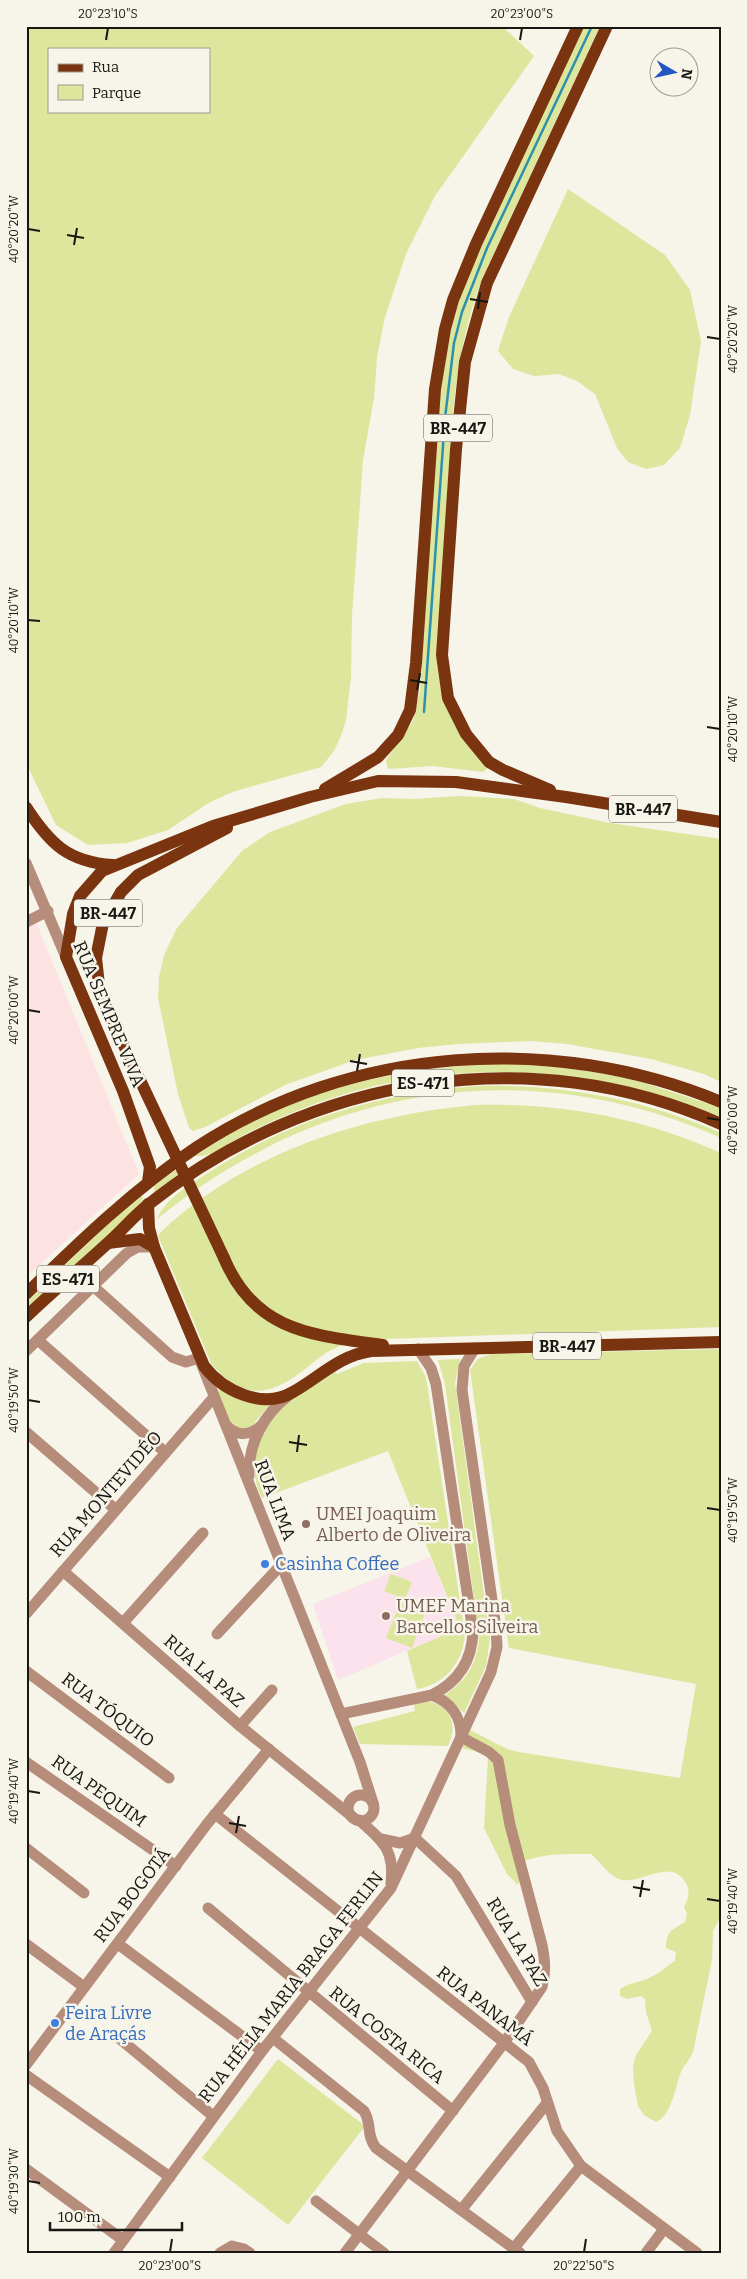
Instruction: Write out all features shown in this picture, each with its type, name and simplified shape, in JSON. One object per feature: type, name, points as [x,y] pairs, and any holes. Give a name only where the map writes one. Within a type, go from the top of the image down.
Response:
[{"type":"main road","name":"BR-447","points":[[310,797],[378,757],[398,735],[410,710],[416,663],[435,389],[445,329],[453,300],[476,244],[578,26]]},
{"type":"main road","name":"BR-447","points":[[566,797],[503,770],[489,762],[476,748],[466,734],[448,698],[443,678],[443,636],[461,388],[470,338],[486,283],[607,26]]},
{"type":"main road","name":"BR-447","points":[[66,957],[73,914],[80,896],[102,871],[213,826],[310,797],[378,781],[456,782],[566,797],[721,822]]},
{"type":"main road","points":[[26,807],[40,829],[65,852],[82,861],[113,865]]},
{"type":"main road","name":"BR-447","points":[[251,814],[138,875],[121,892],[103,924],[96,958],[100,994],[234,1280],[250,1300],[269,1316],[288,1327],[320,1336],[418,1349],[720,1342]]},
{"type":"main road","name":"RUA SEMPRE VIVA","points":[[66,957],[123,1091],[150,1168],[148,1182]]},
{"type":"main road","name":"ES-471","points":[[26,1294],[58,1262],[148,1182],[205,1142],[279,1103],[364,1074],[431,1062],[506,1058],[589,1065],[655,1079],[721,1102]]},
{"type":"main road","name":"ES-471","points":[[26,1317],[148,1204],[215,1158],[286,1121],[369,1093],[434,1081],[499,1077],[543,1079],[586,1084],[650,1098],[721,1124]]},
{"type":"main road","name":"RUA LIMA","points":[[148,1204],[149,1228],[199,1358]]},
{"type":"main road","points":[[108,1243],[140,1239],[156,1249]]},
{"type":"main road","points":[[199,1358],[215,1379],[238,1393],[264,1398],[291,1394],[333,1364],[348,1357],[371,1351],[418,1349]]},
{"type":"street","name":"RUA SEMPRE VIVA","points":[[26,863],[66,957]]},
{"type":"street","points":[[26,922],[48,911]]},
{"type":"street","points":[[26,1351],[130,1250],[143,1246],[156,1249]]},
{"type":"street","points":[[93,1286],[172,1357],[186,1362],[199,1358]]},
{"type":"street","points":[[38,1340],[165,1452]]},
{"type":"street","name":"RUA HÉLIA MARIA BRAGA FERLIN","points":[[114,2253],[262,2051],[391,1888],[491,1672],[497,1647],[496,1628],[462,1390],[464,1366],[475,1348]]},
{"type":"street","points":[[341,1714],[432,1695],[447,1687],[464,1667],[471,1650],[473,1632],[436,1384],[431,1368],[418,1349]]},
{"type":"street","name":"RUA LIMA","points":[[199,1358],[360,1762],[373,1808]]},
{"type":"street","points":[[224,1424],[233,1431],[243,1434],[253,1432],[291,1394]]},
{"type":"street","name":"RUA MONTEVIDÉO","points":[[26,1614],[214,1397]]},
{"type":"street","points":[[250,1482],[251,1453],[262,1425]]},
{"type":"street","points":[[26,1432],[115,1509]]},
{"type":"street","points":[[123,1623],[203,1533]]},
{"type":"street","points":[[217,1634],[281,1565]]},
{"type":"street","name":"RUA LA PAZ","points":[[63,1570],[240,1726],[381,1839],[390,1852],[392,1862],[391,1888]]},
{"type":"street","name":"RUA TÓQUIO","points":[[26,1671],[169,1778]]},
{"type":"street","points":[[240,1726],[272,1690]]},
{"type":"street","points":[[345,2253],[504,2043],[542,1988],[546,1964],[510,1826],[501,1768],[495,1756],[461,1737],[460,1725],[456,1714],[448,1704],[432,1695]]},
{"type":"street","name":"RUA BOGOTÁ","points":[[26,2065],[215,1814],[269,1749]]},
{"type":"street","name":"RUA PEQUIM","points":[[26,1762],[176,1866]]},
{"type":"street","name":"RUA LIMA","points":[[353,1798],[359,1783],[360,1762]]},
{"type":"street","name":"RUA LA PAZ","points":[[325,1794],[353,1798]]},
{"type":"street","points":[[366,1796],[373,1808],[364,1820],[357,1819],[348,1810],[353,1798],[366,1796]]},
{"type":"street","name":"RUA LA PAZ","points":[[373,1808],[381,1839]]},
{"type":"street","name":"RUA PANAMÁ","points":[[215,1814],[359,1930],[529,2062],[541,2082],[557,2131],[581,2166],[697,2253]]},
{"type":"street","points":[[381,1839],[400,1843],[415,1838]]},
{"type":"street","name":"RUA LA PAZ","points":[[415,1838],[456,1876],[532,2002]]},
{"type":"street","points":[[26,1848],[84,1893]]},
{"type":"street","name":"RUA COSTA RICA","points":[[208,1908],[308,1994],[453,2111]]},
{"type":"street","points":[[26,1944],[84,1987]]},
{"type":"street","points":[[118,1944],[262,2051]]},
{"type":"street","points":[[114,2034],[214,2116]]},
{"type":"street","points":[[273,2038],[364,2111],[369,2122],[370,2141],[406,2170],[517,2250],[581,2166]]},
{"type":"street","points":[[26,2075],[170,2177]]},
{"type":"street","points":[[462,2209],[547,2103]]},
{"type":"street","points":[[26,2169],[123,2240]]},
{"type":"street","points":[[316,2201],[384,2253]]},
{"type":"street","points":[[646,2253],[664,2229]]},
{"type":"street","points":[[220,2253],[232,2246],[244,2248],[250,2253]]},
{"type":"shaded area","points":[[36,922],[139,1174],[26,1277],[26,927]]},
{"type":"shaded area","name":"UMEF Marina Barcellos Silveira","points":[[430,1557],[460,1628],[338,1680],[313,1604]]},
{"type":"green space","points":[[26,26],[502,26],[534,56],[435,196],[406,254],[385,317],[377,357],[374,398],[363,460],[352,615],[351,678],[346,720],[334,751],[321,767],[235,791],[210,802],[168,830],[127,843],[88,845],[56,825],[26,763]]},
{"type":"green space","points":[[584,26],[600,26],[483,277],[465,336],[455,396],[439,614],[438,671],[441,688],[488,768],[483,772],[432,766],[390,769],[387,767],[386,760],[413,721],[420,689],[439,402],[446,352],[454,319],[469,271]]},
{"type":"green space","points":[[568,189],[665,255],[690,290],[701,341],[690,415],[680,448],[664,465],[646,469],[628,462],[617,448],[595,394],[577,381],[559,374],[534,376],[513,369],[498,351],[509,317]]},
{"type":"green space","points":[[459,796],[514,799],[540,808],[610,823],[721,839],[721,1082],[704,1074],[651,1059],[567,1044],[531,1041],[458,1044],[418,1048],[355,1060],[285,1085],[205,1127],[193,1131],[189,1128],[178,1094],[158,998],[159,977],[164,955],[177,928],[242,851],[270,832],[346,804],[382,798],[413,799]]},
{"type":"green space","points":[[499,1063],[566,1067],[632,1079],[721,1108],[721,1117],[670,1099],[619,1085],[567,1076],[514,1072],[462,1073],[409,1079],[357,1091],[298,1110],[247,1133],[215,1152],[195,1156],[229,1134],[271,1112],[302,1099],[334,1089],[366,1080],[399,1074]]},
{"type":"green space","points":[[477,1086],[540,1088],[602,1096],[662,1111],[692,1121],[721,1133],[721,1138],[647,1111],[573,1095],[500,1090],[427,1096],[356,1112],[287,1138],[220,1174],[157,1219],[160,1212],[170,1201],[200,1178],[264,1141],[298,1126],[368,1103],[404,1095]]},
{"type":"green space","points":[[477,1105],[540,1107],[602,1115],[662,1130],[721,1153],[721,1327],[358,1340],[333,1349],[288,1381],[276,1387],[255,1391],[236,1386],[227,1380],[211,1363],[158,1236],[162,1231],[195,1204],[230,1180],[268,1159],[309,1142],[350,1128],[392,1118]]},
{"type":"green space","points":[[177,1169],[186,1170],[154,1193],[154,1186]]},
{"type":"green space","points":[[142,1194],[143,1204],[26,1313],[26,1303],[111,1221]]},
{"type":"green space","points":[[721,1349],[721,1916],[713,1931],[712,1960],[693,2052],[681,2072],[666,2114],[656,2122],[644,2115],[638,2106],[634,2084],[633,2066],[636,2055],[652,2031],[646,2012],[645,1999],[641,1996],[627,1999],[620,1996],[620,1989],[654,1975],[675,1961],[676,1952],[666,1948],[666,1942],[669,1934],[685,1922],[687,1914],[684,1907],[688,1894],[687,1885],[681,1876],[673,1872],[655,1873],[636,1879],[619,1879],[612,1875],[591,1854],[574,1854],[549,1855],[524,1861],[518,1885],[507,1874],[484,1828],[488,1758],[486,1754],[462,1748],[470,1730],[507,1749],[519,1752],[680,1778],[696,1684],[509,1648],[470,1370],[478,1359],[491,1354]]},
{"type":"green space","points":[[460,1359],[455,1383],[490,1639],[486,1666],[464,1713],[445,1695],[459,1684],[470,1670],[474,1662],[479,1636],[445,1384],[438,1360]]},
{"type":"green space","points":[[417,1361],[426,1377],[465,1634],[461,1654],[451,1670],[436,1682],[417,1689],[407,1651],[460,1628],[388,1451],[262,1498],[255,1477],[254,1466],[255,1455],[262,1433],[275,1414],[295,1396],[333,1368],[337,1374],[364,1363]]},
{"type":"green space","points":[[219,1389],[271,1403],[252,1426],[242,1430],[231,1425],[218,1393]]},
{"type":"green space","points":[[391,1574],[412,1582],[405,1599],[384,1591]]},
{"type":"green space","points":[[401,1601],[426,1611],[412,1648],[386,1638]]},
{"type":"green space","points":[[423,1701],[439,1705],[449,1715],[453,1729],[448,1746],[360,1744],[353,1727],[415,1711],[414,1704]]},
{"type":"green space","points":[[278,2059],[365,2126],[288,2225],[202,2158]]},
{"type":"waterway","points":[[424,712],[445,418],[454,343],[462,312],[487,248],[592,26]]},
{"type":"place","name":"UMEI Joaquim Alberto de Oliveira","points":[[306,1524]]},
{"type":"place","name":"Casinha Coffee","points":[[265,1564]]},
{"type":"place","name":"UMEF Marina Barcellos Silveira","points":[[386,1616]]},
{"type":"place","name":"Feira Livre de Araçás","points":[[55,2023]]}]
